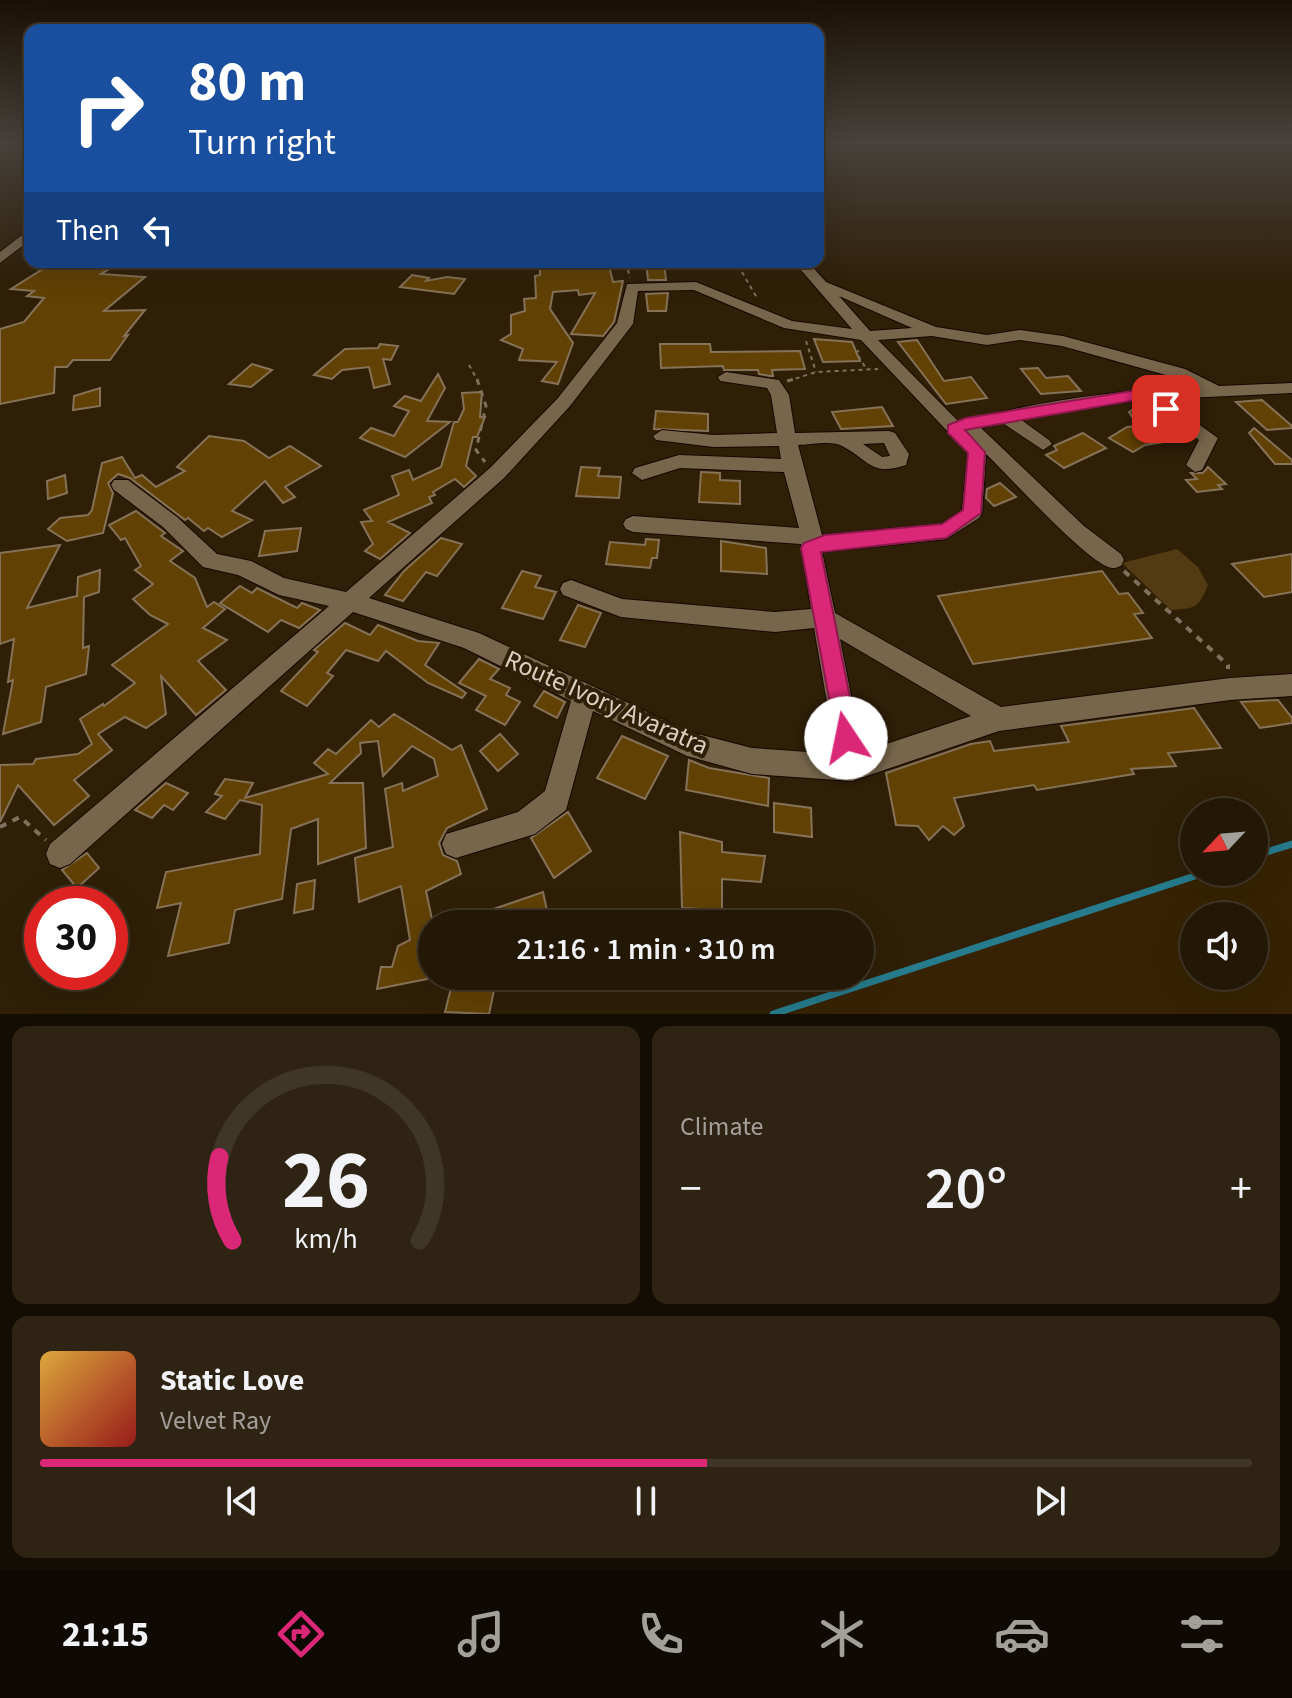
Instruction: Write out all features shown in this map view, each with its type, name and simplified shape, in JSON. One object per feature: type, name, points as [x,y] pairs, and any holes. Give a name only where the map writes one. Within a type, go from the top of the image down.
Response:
[{"type":"street","points":[[0,259],[24,238]]},
{"type":"street","points":[[806,268],[898,369],[1113,560]]},
{"type":"street","points":[[821,284],[932,331]]},
{"type":"street","points":[[60,854],[497,473],[564,402],[625,324],[632,287],[696,286],[769,318],[866,336],[932,331],[987,340],[1039,336],[1179,373],[1216,391]]},
{"type":"street","points":[[726,377],[773,384],[780,395],[792,466],[811,542],[852,768]]},
{"type":"street","points":[[960,426],[1144,394],[1292,388]]},
{"type":"street","points":[[1144,394],[1209,438],[1195,465]]},
{"type":"street","points":[[1004,416],[1043,444]]},
{"type":"street","points":[[633,524],[811,542],[946,531],[972,513],[977,452],[960,426]]},
{"type":"street","points":[[662,436],[714,441],[843,438]]},
{"type":"street","points":[[642,473],[679,461],[792,466]]},
{"type":"street","name":"Route Ivory Avaratra","points":[[121,485],[170,522],[211,561],[243,567],[279,586],[351,602],[471,640],[687,744],[752,761],[852,768],[999,719],[1230,689],[1292,685]]},
{"type":"street","points":[[571,589],[621,608],[775,622],[823,618],[999,719]]},
{"type":"street","points":[[456,844],[525,824],[556,800],[586,693]]},
{"type":"path","points":[[742,272],[769,318]]},
{"type":"path","points":[[802,326],[816,372]]},
{"type":"path","points":[[469,365],[484,387],[489,409],[476,450],[479,457],[497,473]]},
{"type":"path","points":[[773,384],[816,372],[898,369]]},
{"type":"path","points":[[1113,560],[1228,665],[1230,689]]},
{"type":"path","points":[[0,827],[20,817],[60,854]]},
{"type":"shaded area","points":[[1177,549],[1198,567],[1208,585],[1195,606],[1171,610],[1122,563]]},
{"type":"shaded area","points":[[1292,844],[1292,1014],[773,1014],[846,990],[874,990],[874,981],[1180,881],[1180,886],[1268,886],[1268,852]]},
{"type":"building","points":[[44,268],[111,268],[101,274],[145,277],[104,311],[145,310],[110,360],[73,360],[67,367],[55,367],[54,393],[0,404],[0,329],[24,322],[44,298],[27,296],[34,291],[11,289]]},
{"type":"building","points":[[540,268],[610,268],[613,282],[623,281],[614,322],[603,336],[571,334],[595,293],[579,295],[578,290],[553,292],[550,309],[573,343],[558,384],[542,381],[557,362],[519,360],[523,349],[501,340],[511,334],[511,315],[525,311],[524,299],[536,298],[535,276],[540,275]]},
{"type":"building","points":[[647,268],[665,268],[666,280],[648,280]]},
{"type":"building","points":[[412,275],[429,278],[426,281],[447,277],[465,279],[454,294],[400,287]]},
{"type":"building","points":[[668,293],[666,311],[648,311],[646,294]]},
{"type":"building","points":[[814,339],[852,342],[860,361],[823,362]]},
{"type":"building","points":[[917,340],[944,381],[971,377],[987,398],[946,404],[898,342]]},
{"type":"building","points":[[380,344],[398,346],[391,360],[383,359],[390,384],[374,388],[369,367],[342,370],[332,379],[314,375],[345,349],[378,348]]},
{"type":"building","points":[[660,344],[710,344],[711,352],[800,351],[805,369],[772,370],[773,376],[770,376],[759,374],[758,370],[724,370],[723,366],[661,368]]},
{"type":"building","points":[[252,364],[272,370],[251,387],[229,384]]},
{"type":"building","points":[[1038,368],[1046,378],[1068,376],[1081,391],[1041,394],[1021,369]]},
{"type":"building","points":[[438,374],[445,388],[427,421],[450,422],[405,457],[360,438],[371,428],[394,436],[409,411],[394,406],[405,396],[421,401]]},
{"type":"building","points":[[100,388],[100,406],[73,410],[74,396]]},
{"type":"building","points":[[482,392],[480,417],[485,417],[477,437],[473,437],[466,466],[476,476],[464,487],[455,479],[433,492],[435,495],[429,497],[432,503],[388,522],[410,533],[380,559],[365,551],[373,544],[361,522],[372,521],[364,510],[399,495],[392,476],[409,470],[413,480],[441,467],[454,422],[458,422],[464,409],[462,393]]},
{"type":"building","points":[[1262,400],[1292,428],[1267,430],[1236,402]]},
{"type":"building","points":[[1141,404],[1190,438],[1145,445],[1133,452],[1109,438],[1127,427],[1138,426],[1129,412]]},
{"type":"building","points":[[882,407],[893,426],[841,429],[832,412]]},
{"type":"building","points":[[656,411],[708,414],[708,431],[654,429]]},
{"type":"building","points":[[1254,428],[1292,460],[1292,464],[1275,464],[1249,433]]},
{"type":"building","points":[[1083,433],[1106,448],[1064,468],[1046,455],[1057,450],[1054,446]]},
{"type":"building","points":[[209,436],[244,441],[269,458],[290,446],[321,466],[285,487],[295,497],[283,503],[265,481],[232,511],[252,520],[222,537],[208,528],[204,531],[188,518],[185,520],[130,478],[118,474],[108,483],[113,493],[103,533],[67,541],[48,529],[60,518],[88,515],[92,510],[102,463],[122,457],[135,478],[142,475],[156,487],[185,471],[177,467]]},
{"type":"building","points":[[581,467],[600,468],[598,476],[621,477],[619,498],[576,496]]},
{"type":"building","points":[[1208,467],[1226,484],[1218,485],[1222,489],[1197,492],[1186,480],[1197,479],[1191,473],[1203,473]]},
{"type":"building","points":[[701,472],[720,473],[720,480],[740,481],[740,504],[699,502]]},
{"type":"building","points":[[65,475],[67,493],[48,499],[47,481]]},
{"type":"building","points":[[1000,483],[1016,497],[994,506],[986,498],[987,489]]},
{"type":"building","points":[[136,511],[165,533],[161,536],[183,551],[170,561],[195,578],[207,607],[214,602],[225,609],[203,628],[227,640],[198,661],[226,690],[196,715],[161,676],[166,714],[146,728],[125,717],[98,734],[112,750],[74,780],[89,796],[54,825],[18,785],[0,822],[0,765],[33,764],[36,759],[78,754],[92,744],[80,719],[135,683],[112,665],[168,624],[150,615],[133,599],[153,584],[135,570],[141,566],[125,538],[121,540],[109,525]]},
{"type":"building","points":[[301,528],[297,551],[259,556],[265,531]]},
{"type":"building","points":[[441,538],[462,544],[437,576],[426,572],[403,601],[385,595],[404,571]]},
{"type":"building","points":[[646,539],[659,540],[657,558],[652,558],[650,568],[606,564],[610,542],[645,545]]},
{"type":"building","points":[[721,541],[766,548],[767,574],[721,571]]},
{"type":"building","points":[[60,545],[27,608],[77,596],[78,577],[100,570],[99,592],[84,597],[83,648],[89,646],[86,674],[46,687],[41,722],[3,734],[13,680],[8,682],[14,639],[0,644],[0,553]]},
{"type":"building","points":[[1292,554],[1292,592],[1264,597],[1232,564]]},
{"type":"building","points":[[522,571],[541,576],[535,587],[556,592],[543,619],[502,608]]},
{"type":"building","points":[[1102,571],[1119,594],[1128,593],[1143,613],[1134,614],[1152,638],[973,664],[938,596]]},
{"type":"building","points":[[240,586],[252,593],[257,588],[297,608],[302,603],[320,610],[299,628],[281,620],[268,632],[220,603]]},
{"type":"building","points":[[578,605],[601,613],[585,647],[560,640]]},
{"type":"building","points":[[345,623],[370,635],[378,625],[418,641],[439,643],[425,665],[466,693],[462,698],[428,683],[386,651],[378,661],[346,650],[327,673],[333,676],[307,706],[281,691],[318,652],[314,650]]},
{"type":"building","points":[[479,659],[499,669],[490,679],[510,688],[506,695],[520,702],[505,725],[476,710],[486,696],[459,683]]},
{"type":"building","points":[[544,691],[565,702],[557,718],[534,706]]},
{"type":"building","points":[[1278,700],[1292,718],[1292,723],[1260,728],[1241,702]]},
{"type":"building","points":[[1194,708],[1221,748],[1168,753],[1176,766],[1131,769],[1134,774],[1037,790],[1034,785],[954,798],[964,826],[954,835],[943,826],[929,840],[918,826],[896,825],[886,773],[971,744],[990,741],[994,751],[1069,742],[1061,726]]},
{"type":"building","points":[[394,714],[452,750],[461,745],[487,809],[447,828],[439,843],[443,855],[457,861],[461,874],[426,891],[430,910],[418,910],[418,981],[377,989],[381,967],[392,967],[398,946],[410,940],[401,886],[359,902],[355,858],[393,847],[385,789],[402,783],[403,791],[438,776],[434,759],[412,746],[383,776],[378,741],[360,743],[361,753],[330,783],[363,783],[366,848],[318,864],[318,819],[291,829],[282,899],[235,910],[229,943],[168,956],[181,903],[157,908],[166,872],[260,854],[262,805],[240,800],[225,819],[206,812],[222,796],[215,794],[225,779],[253,783],[245,798],[328,774],[314,763],[328,749],[336,754],[371,720],[379,727]]},
{"type":"building","points":[[500,734],[518,754],[498,771],[480,751]]},
{"type":"building","points":[[622,736],[668,756],[645,799],[597,778]]},
{"type":"building","points":[[689,760],[709,768],[769,778],[768,806],[686,790]]},
{"type":"building","points":[[166,783],[188,793],[173,810],[164,805],[152,818],[135,810]]},
{"type":"building","points":[[774,803],[811,808],[812,837],[774,832]]},
{"type":"building","points":[[568,812],[591,851],[554,878],[531,838]]},
{"type":"building","points":[[680,832],[722,842],[722,852],[765,856],[761,882],[722,879],[722,910],[682,908]]},
{"type":"building","points":[[87,853],[99,868],[79,886],[75,886],[62,870]]},
{"type":"building","points":[[315,880],[313,909],[294,913],[297,884]]},
{"type":"building","points":[[543,892],[547,910],[491,910]]},
{"type":"building","points":[[450,990],[494,990],[489,1014],[445,1012]]},
{"type":"waterway","points":[[1268,852],[1292,844]]},
{"type":"waterway","points":[[773,1014],[1180,881]]},
{"type":"route","points":[[846,738],[811,548],[825,542],[946,531],[972,513],[977,452],[954,429],[966,423],[1144,394],[1166,409]]}]
